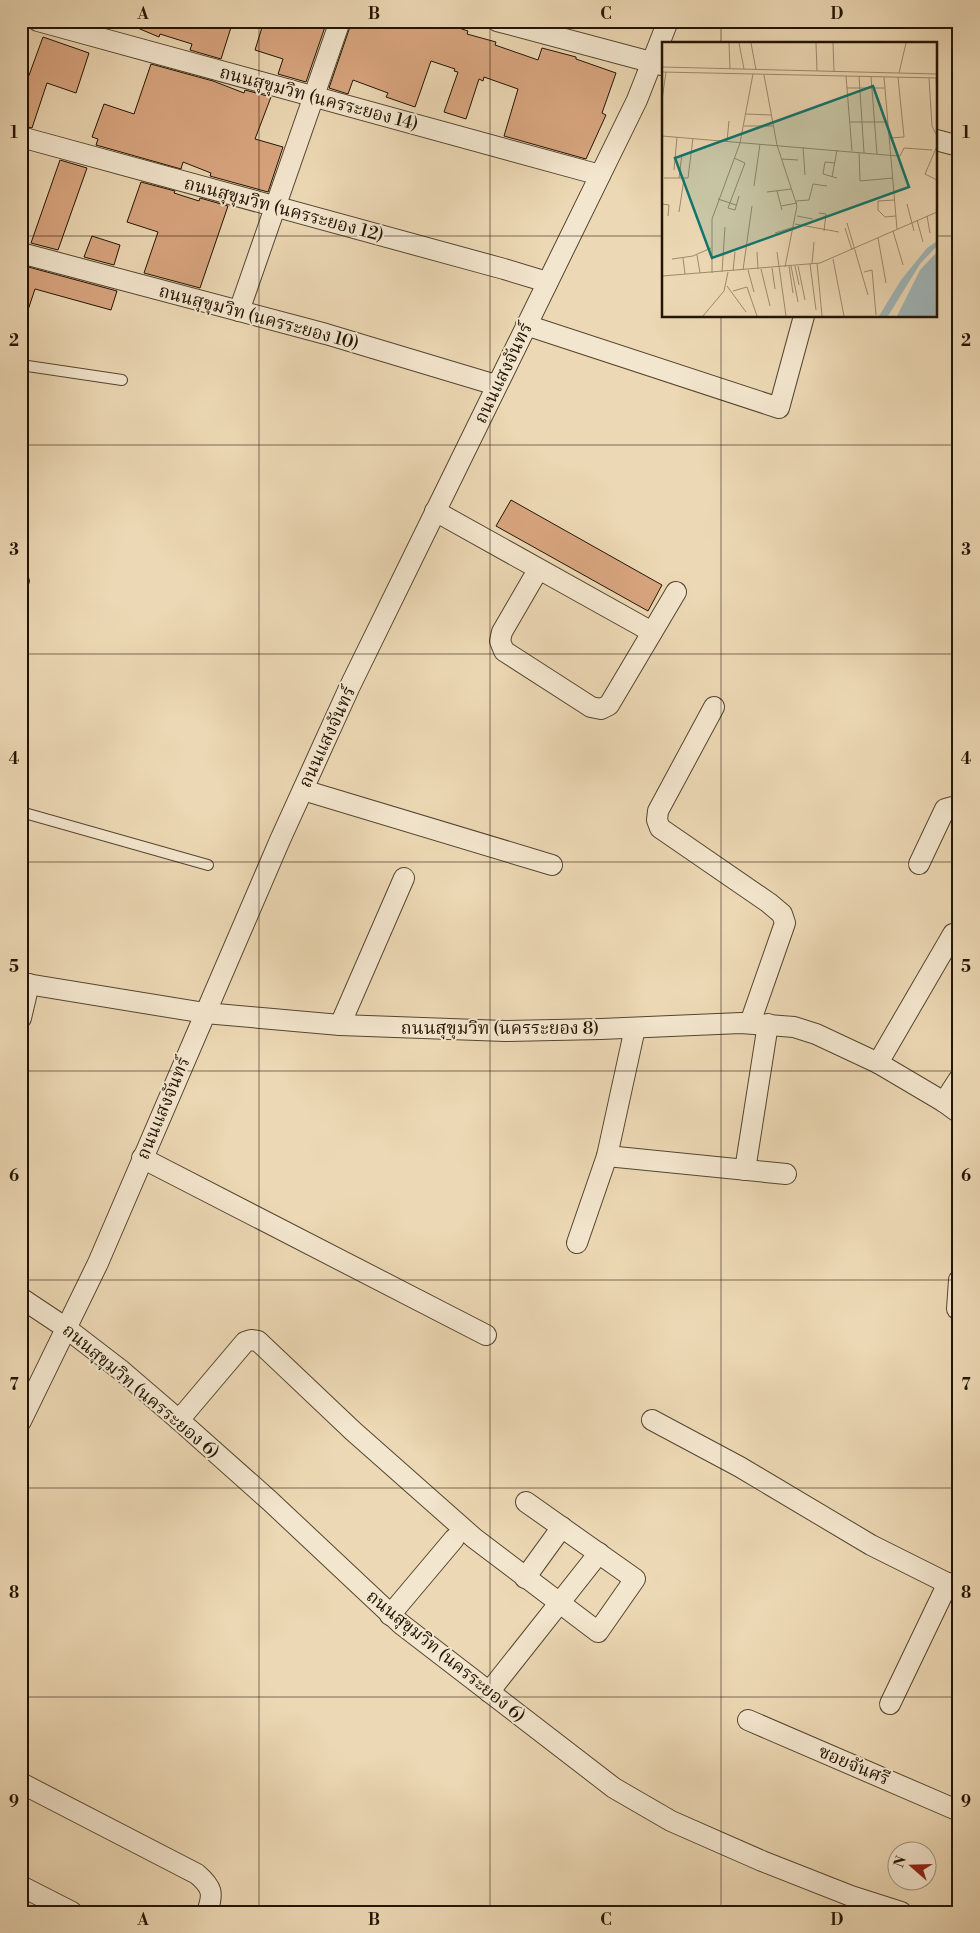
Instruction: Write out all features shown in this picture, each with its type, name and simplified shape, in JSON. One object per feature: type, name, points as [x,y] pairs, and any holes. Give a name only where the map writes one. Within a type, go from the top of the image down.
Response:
[{"type":"street","name":"ถนนสุขุมวิท (นครระยอง 14)","points":[[38,21],[600,175]]},
{"type":"street","points":[[239,311],[340,21]]},
{"type":"street","points":[[497,21],[657,64]]},
{"type":"street","name":"ถนนแสงจันทร์","points":[[663,42],[668,21]]},
{"type":"street","name":"ถนนแสงจันทร์","points":[[21,1421],[98,1263],[302,790],[350,686],[496,385],[637,100],[657,64],[662,44]]},
{"type":"street","name":"ถนนสุขุมวิท (นครระยอง 12)","points":[[21,137],[504,268],[547,282]]},
{"type":"street","points":[[938,141],[959,146]]},
{"type":"street","name":"ถนนสุขุมวิท (นครระยอง 10)","points":[[21,254],[326,334],[496,385]]},
{"type":"street","points":[[526,325],[779,408],[803,318]]},
{"type":"street","points":[[435,511],[652,632]]},
{"type":"street","points":[[538,570],[502,632],[500,641],[504,652],[591,707],[601,709],[609,705],[676,592]]},
{"type":"street","points":[[714,707],[658,811],[657,820],[660,828],[769,903],[782,914],[785,923],[759,1024],[745,1170]]},
{"type":"street","points":[[302,790],[552,865]]},
{"type":"street","points":[[919,864],[945,809],[952,807],[959,810]]},
{"type":"street","points":[[340,1025],[404,878]]},
{"type":"street","points":[[878,1062],[953,934]]},
{"type":"street","points":[[21,1018],[25,983]]},
{"type":"street","name":"ถนนสุขุมวิท (นครระยอง 8)","points":[[25,983],[205,1013],[340,1025],[506,1031],[759,1024],[794,1027],[816,1034],[878,1062],[952,1108]]},
{"type":"street","points":[[577,1243],[607,1156],[634,1028]]},
{"type":"street","points":[[952,1108],[959,1079]]},
{"type":"street","points":[[607,1156],[786,1174]]},
{"type":"street","points":[[142,1158],[486,1335]]},
{"type":"street","points":[[957,1309],[959,1280]]},
{"type":"street","name":"ถนนสุขุมวิท (นครระยอง 6)","points":[[21,1298],[66,1328],[122,1371],[270,1501],[390,1615],[614,1788],[671,1822],[762,1861],[895,1911]]},
{"type":"street","points":[[179,1420],[244,1342],[258,1341],[353,1431],[460,1525],[525,1578],[598,1632],[635,1579],[526,1502]]},
{"type":"street","points":[[652,1420],[740,1467],[871,1545],[953,1586],[890,1704]]},
{"type":"street","points":[[525,1578],[562,1527]]},
{"type":"street","points":[[390,1615],[454,1539]]},
{"type":"street","points":[[489,1692],[561,1604],[599,1553]]},
{"type":"street","name":"ซอยจันศรี","points":[[748,1720],[959,1811]]},
{"type":"street","points":[[21,1783],[197,1874],[209,1884],[212,1899],[207,1912]]},
{"type":"street","points":[[21,1886],[72,1912]]},
{"type":"lane","points":[[21,365],[122,380]]},
{"type":"lane","points":[[21,812],[208,865]]},
{"type":"building","points":[[121,21],[233,21],[221,59],[190,50],[192,44],[160,34],[159,37]]},
{"type":"building","points":[[264,21],[327,21],[306,82],[278,74],[283,59],[255,50]]},
{"type":"building","points":[[352,21],[438,21],[468,31],[467,34],[496,42],[495,45],[538,60],[542,48],[576,57],[576,59],[616,73],[602,113],[606,115],[586,159],[504,136],[518,89],[484,77],[483,81],[479,79],[466,119],[444,112],[458,72],[454,71],[455,69],[431,61],[415,107],[386,97],[388,93],[353,80],[348,94],[329,88]]},
{"type":"building","points":[[43,37],[89,53],[76,93],[47,83],[32,128],[21,125],[21,76],[28,78]]},
{"type":"building","points":[[151,64],[213,81],[244,93],[245,90],[271,97],[255,139],[283,147],[268,192],[210,176],[211,173],[183,162],[181,169],[96,145],[98,139],[92,137],[104,104],[134,114]]},
{"type":"building","points":[[60,160],[87,168],[58,250],[31,243]]},
{"type":"building","points":[[141,182],[175,191],[174,193],[199,201],[200,198],[228,206],[200,288],[144,273],[158,232],[127,222]]},
{"type":"building","points":[[92,236],[120,245],[114,265],[84,257]]},
{"type":"building","points":[[21,265],[117,291],[111,310],[35,289],[24,322],[21,322]]},
{"type":"building","points":[[511,500],[662,585],[648,611],[496,526]]}]
